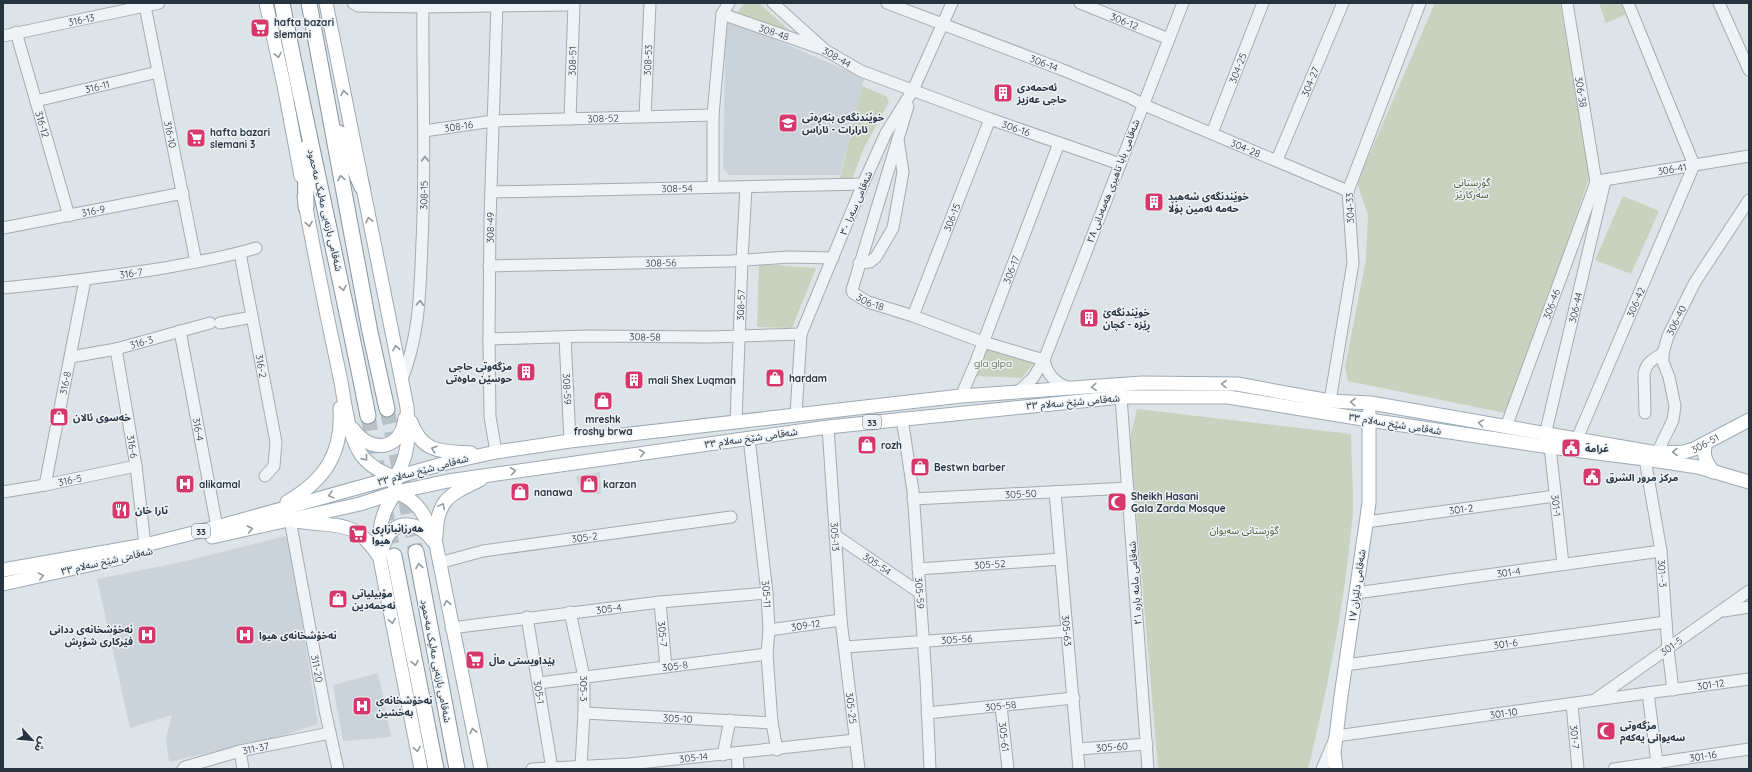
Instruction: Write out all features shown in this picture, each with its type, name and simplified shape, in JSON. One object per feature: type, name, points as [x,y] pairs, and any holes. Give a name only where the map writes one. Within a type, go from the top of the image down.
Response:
[{"type":"highway","name":"شەقامی بازنەیی مەلیک مەحمود","points":[[282,3],[304,118],[339,270],[368,416]]},
{"type":"highway","name":"شەقامی بازنەیی مەلیک مەحمود","points":[[310,6],[370,332],[386,409]]},
{"type":"highway","points":[[329,110],[362,187]]},
{"type":"highway","points":[[304,118],[306,207]]},
{"type":"highway","name":"شەقامی بازنەیی مەلیک مەحمود","points":[[416,552],[457,769]]},
{"type":"highway","points":[[387,558],[436,769]]},
{"type":"main road","points":[[266,3],[284,85],[336,362],[349,422],[356,445],[362,455],[374,467],[402,479],[423,483],[448,481]]},
{"type":"main road","points":[[326,3],[362,187],[395,344],[406,407],[409,435],[402,479],[391,491],[380,523],[379,541],[387,558]]},
{"type":"main road","points":[[268,512],[310,487],[327,468],[333,457],[340,433],[341,421],[336,362]]},
{"type":"main road","name":"شەقامی شێخ سەلام ٣٣","points":[[3,570],[145,545],[217,527],[356,488],[402,479],[446,463],[492,453],[570,440],[967,395],[1142,383],[1236,384],[1330,401],[1371,403],[1577,439],[1604,449]]},
{"type":"main road","points":[[967,395],[969,404],[974,411]]},
{"type":"main road","points":[[946,414],[951,406],[947,397]]},
{"type":"main road","name":"شەقامی شێخ سەلام ٣٣","points":[[3,584],[360,504],[391,491],[448,481],[828,427],[902,418],[1121,397],[1228,398],[1550,447],[1604,449],[1651,456],[1749,482]]},
{"type":"main road","name":"شەقامی دلێران ١٧","points":[[1336,769],[1334,753],[1336,736],[1369,502],[1368,420],[1371,403]]},
{"type":"main road","points":[[406,407],[418,437],[429,447],[441,451],[492,453]]},
{"type":"main road","points":[[349,422],[357,434],[366,442],[377,446],[387,445],[400,435],[404,423],[406,407]]},
{"type":"main road","name":"306-51","points":[[1651,456],[1684,452],[1706,443],[1749,420]]},
{"type":"main road","points":[[1706,443],[1704,451],[1706,461],[1713,472]]},
{"type":"main road","points":[[436,544],[437,520],[446,499],[457,491],[490,475]]},
{"type":"main road","name":"شەقامی شێخ سەلام ٣٣","points":[[356,488],[371,488],[391,491],[420,508],[428,521],[436,544],[451,628],[480,769]]},
{"type":"main road","points":[[290,520],[318,525],[342,526],[352,529],[365,537],[387,558]]},
{"type":"main road","points":[[421,769],[387,558],[383,546],[391,530],[401,525],[409,524],[428,534],[436,544]]},
{"type":"street","name":"316-13","points":[[3,36],[118,7],[145,6],[159,3]]},
{"type":"street","points":[[353,3],[358,6],[574,4]]},
{"type":"street","name":"308-53","points":[[645,117],[650,3]]},
{"type":"street","points":[[713,186],[713,115],[722,14],[729,3]]},
{"type":"street","name":"308-44","points":[[773,3],[825,50],[861,71],[913,90]]},
{"type":"street","name":"306-14","points":[[887,3],[1058,68],[1144,104]]},
{"type":"street","name":"شەقامی سەرا ٣٠","points":[[796,414],[801,334],[863,184],[886,133],[913,90],[952,3]]},
{"type":"street","name":"306-12","points":[[1080,3],[1169,39]]},
{"type":"street","name":"شەقامی بابا تاهیری هەمەدانی ٢٨","points":[[1018,392],[1033,378],[1044,360],[1183,3]]},
{"type":"street","name":"304-25","points":[[1212,133],[1263,3]]},
{"type":"street","name":"304-27","points":[[1277,160],[1343,3]]},
{"type":"street","name":"304-33","points":[[1330,401],[1353,263],[1348,191],[1420,3]]},
{"type":"street","name":"306-38","points":[[1566,3],[1600,181]]},
{"type":"street","points":[[1628,3],[1694,165]]},
{"type":"street","points":[[1718,3],[1749,70]]},
{"type":"street","name":"308-49","points":[[492,453],[489,339],[490,192],[497,4]]},
{"type":"street","name":"308-51","points":[[570,119],[574,4]]},
{"type":"street","name":"308-15","points":[[401,382],[414,342],[419,315],[424,198],[423,5]]},
{"type":"street","name":"316-10","points":[[145,6],[196,262]]},
{"type":"street","name":"308-48","points":[[722,14],[825,50]]},
{"type":"street","name":"316-12","points":[[16,32],[69,216]]},
{"type":"street","name":"316-11","points":[[36,101],[158,72]]},
{"type":"street","name":"306-16","points":[[913,90],[990,119],[1120,164]]},
{"type":"street","name":"306-18","points":[[913,90],[884,187],[859,263],[852,290],[853,293],[868,302],[913,316],[983,342],[1044,360]]},
{"type":"street","name":"304-28","points":[[1144,104],[1348,191]]},
{"type":"street","name":"308-52","points":[[493,122],[713,115]]},
{"type":"street","name":"306-15","points":[[913,316],[990,119]]},
{"type":"street","name":"308-16","points":[[424,131],[493,122]]},
{"type":"street","points":[[859,263],[870,262],[876,257],[893,228],[903,172],[898,138]]},
{"type":"street","name":"306-17","points":[[967,395],[983,342],[1059,143]]},
{"type":"street","name":"306-41","points":[[1600,181],[1749,156]]},
{"type":"street","name":"306-42","points":[[1577,439],[1694,165]]},
{"type":"street","name":"306-46","points":[[1506,427],[1600,181]]},
{"type":"street","name":"306-44","points":[[1545,434],[1600,181]]},
{"type":"street","name":"308-54","points":[[490,192],[713,186],[746,187],[863,184]]},
{"type":"street","name":"308-57","points":[[736,422],[746,187]]},
{"type":"street","name":"316-9","points":[[3,228],[183,193]]},
{"type":"street","name":"306-40","points":[[1651,456],[1673,420],[1675,406],[1669,377],[1663,362],[1663,353],[1668,336],[1695,282],[1749,200]]},
{"type":"street","name":"316-7","points":[[3,288],[85,280],[196,262],[240,253],[256,248]]},
{"type":"street","name":"316-2","points":[[240,253],[276,442],[274,466],[265,476]]},
{"type":"street","name":"308-56","points":[[490,266],[742,260],[789,257],[833,258]]},
{"type":"street","name":"316-8","points":[[45,485],[85,280]]},
{"type":"street","name":"316-3","points":[[71,357],[116,349],[215,323],[252,317]]},
{"type":"street","name":"316-4","points":[[180,331],[217,527]]},
{"type":"street","name":"308-58","points":[[489,339],[801,334]]},
{"type":"street","name":"308-59","points":[[565,337],[570,440]]},
{"type":"street","name":"316-6","points":[[116,349],[136,466],[145,545]]},
{"type":"street","points":[[1645,413],[1645,367],[1648,363],[1663,353]]},
{"type":"street","points":[[1044,360],[1045,367],[1052,378],[1058,383],[1070,388]]},
{"type":"street","name":"شەقامی مامە یارە ٢١","points":[[1121,397],[1148,769]]},
{"type":"street","name":"305-59","points":[[902,418],[913,499],[930,769]]},
{"type":"street","name":"305-13","points":[[828,427],[841,620],[845,647]]},
{"type":"street","name":"305-11","points":[[749,438],[767,593],[769,630],[767,654],[772,723],[777,750]]},
{"type":"street","name":"301-1","points":[[1550,447],[1563,564]]},
{"type":"street","name":"301--3","points":[[1651,456],[1661,551],[1672,690]]},
{"type":"street","name":"316-5","points":[[3,492],[136,466]]},
{"type":"street","name":"305-50","points":[[913,499],[1128,488]]},
{"type":"street","name":"305-63","points":[[1055,492],[1079,769]]},
{"type":"street","name":"301-2","points":[[1366,522],[1555,496]]},
{"type":"street","name":"305-2","points":[[439,563],[483,552],[731,518]]},
{"type":"street","name":"311-20","points":[[290,520],[338,769]]},
{"type":"street","name":"305-54","points":[[835,535],[920,593]]},
{"type":"street","name":"301-4","points":[[1356,593],[1661,551]]},
{"type":"street","name":"305-52","points":[[918,570],[1061,560]]},
{"type":"street","name":"301-5","points":[[1593,701],[1749,591]]},
{"type":"street","name":"305-4","points":[[451,628],[527,617],[660,602],[767,593]]},
{"type":"street","name":"305-7","points":[[660,602],[666,666]]},
{"type":"street","points":[[1721,611],[1749,607]]},
{"type":"street","name":"305-3","points":[[570,612],[584,677],[584,713],[581,766]]},
{"type":"street","name":"305-1","points":[[527,617],[552,768]]},
{"type":"street","name":"309-12","points":[[769,630],[841,620]]},
{"type":"street","name":"301-6","points":[[1345,665],[1666,622]]},
{"type":"street","name":"305-56","points":[[845,647],[1068,631]]},
{"type":"street","name":"305-25","points":[[845,647],[859,769]]},
{"type":"street","name":"305-8","points":[[538,683],[767,654]]},
{"type":"street","name":"301-12","points":[[1672,690],[1749,678]]},
{"type":"street","name":"301-10","points":[[1336,736],[1672,690]]},
{"type":"street","points":[[1648,693],[1655,766]]},
{"type":"street","name":"305-58","points":[[927,713],[1074,698]]},
{"type":"street","name":"301-7","points":[[1572,704],[1578,769]]},
{"type":"street","name":"305-61","points":[[1001,706],[1008,769]]},
{"type":"street","name":"305-10","points":[[584,713],[772,723]]},
{"type":"street","points":[[723,754],[730,720]]},
{"type":"street","name":"311-37","points":[[184,768],[240,751],[330,733]]},
{"type":"street","points":[[1322,769],[1336,736]]},
{"type":"street","name":"305-14","points":[[532,769],[629,764],[777,750],[855,740]]},
{"type":"street","name":"305-60","points":[[1078,749],[1147,744]]},
{"type":"street","name":"301-16","points":[[1614,769],[1655,766],[1749,749]]},
{"type":"street","points":[[240,751],[244,769]]},
{"type":"street","points":[[737,753],[738,769]]},
{"type":"shaded area","name":"خوێندنگەی بنەڕەتی ئارارات - ئاراس","points":[[726,18],[864,78],[840,175],[729,175],[723,168]]},
{"type":"shaded area","name":"karzan","points":[[600,472],[601,494],[581,493],[576,476]]},
{"type":"shaded area","name":"نەخۆشخانەی هیوا","points":[[286,536],[290,544],[318,724],[282,736],[169,762],[166,739],[172,715],[130,728],[97,579],[177,563]]},
{"type":"shaded area","points":[[378,673],[391,737],[343,741],[333,685]]},
{"type":"green space","points":[[744,3],[759,3],[797,37],[734,17]]},
{"type":"green space","name":"گۆڕستانی سەرکارێز","points":[[1435,3],[1560,3],[1590,175],[1510,414],[1348,381],[1345,367],[1366,260],[1368,215],[1357,183]]},
{"type":"green space","points":[[1599,3],[1621,3],[1625,15],[1606,23]]},
{"type":"green space","points":[[862,86],[886,96],[889,102],[863,150],[851,182],[839,182]]},
{"type":"green space","points":[[1623,196],[1659,211],[1631,274],[1595,260]]},
{"type":"green space","points":[[759,264],[816,268],[792,328],[757,327]]},
{"type":"green space","name":"gla glpa","points":[[984,345],[1035,361],[1022,378],[973,376]]},
{"type":"green space","name":"گۆڕستانی سەیوان","points":[[1137,409],[1351,434],[1353,500],[1349,553],[1340,615],[1322,708],[1308,769],[1158,769],[1130,438]]},
{"type":"tunnel","points":[[387,409],[416,552]]},
{"type":"tunnel","points":[[368,416],[394,556]]},
{"type":"place","name":"hafta bazari slemani","points":[[260,28]]},
{"type":"place","name":"ئەحمەدی حاجی عەزیز","points":[[1003,93]]},
{"type":"place","name":"خوێندنگەی بنەڕەتی ئارارات - ئاراس","points":[[788,123]]},
{"type":"place","name":"hafta bazari slemani 3","points":[[196,138]]},
{"type":"place","name":"خوێندنگەی شەهید حەمە ئەمین پۆڵا","points":[[1154,202]]},
{"type":"place","name":"خوێندنگەێ ڕێزە - کچان","points":[[1089,318]]},
{"type":"place","name":"مزگەوتی حاجی حوسێن ماوەتی","points":[[526,372]]},
{"type":"place","name":"hardam","points":[[775,378]]},
{"type":"place","name":"mali Shex Luqman","points":[[634,380]]},
{"type":"place","name":"mreshk froshy brwa","points":[[603,401]]},
{"type":"place","name":"خەسوی ئالان","points":[[59,417]]},
{"type":"place","name":"rozh","points":[[867,445]]},
{"type":"place","name":"غرامة","points":[[1571,448]]},
{"type":"place","name":"Bestwn barber","points":[[920,467]]},
{"type":"place","name":"مرکز مرور الشرق","points":[[1592,477]]},
{"type":"place","name":"alikamal","points":[[185,484]]},
{"type":"place","name":"karzan","points":[[589,484]]},
{"type":"place","name":"nanawa","points":[[520,492]]},
{"type":"place","name":"Sheikh Hasani Gala Zarda Mosque","points":[[1117,502]]},
{"type":"place","name":"تارا خان","points":[[121,510]]},
{"type":"place","name":"هەرزانبازاڕی هیوا","points":[[358,534]]},
{"type":"place","name":"مۆبیلیاتی نەجمەدین","points":[[338,599]]},
{"type":"place","name":"نەخۆشخانەی ددانی فێرکاری شۆڕش","points":[[147,635]]},
{"type":"place","name":"نەخۆشخانەی هیوا","points":[[245,635]]},
{"type":"place","name":"پێداویستی ماڵ","points":[[475,660]]},
{"type":"place","name":"نەخۆشخانەی بەخشین","points":[[362,706]]},
{"type":"place","name":"مزگەوتی سەیوانی یەکەم","points":[[1606,731]]}]
